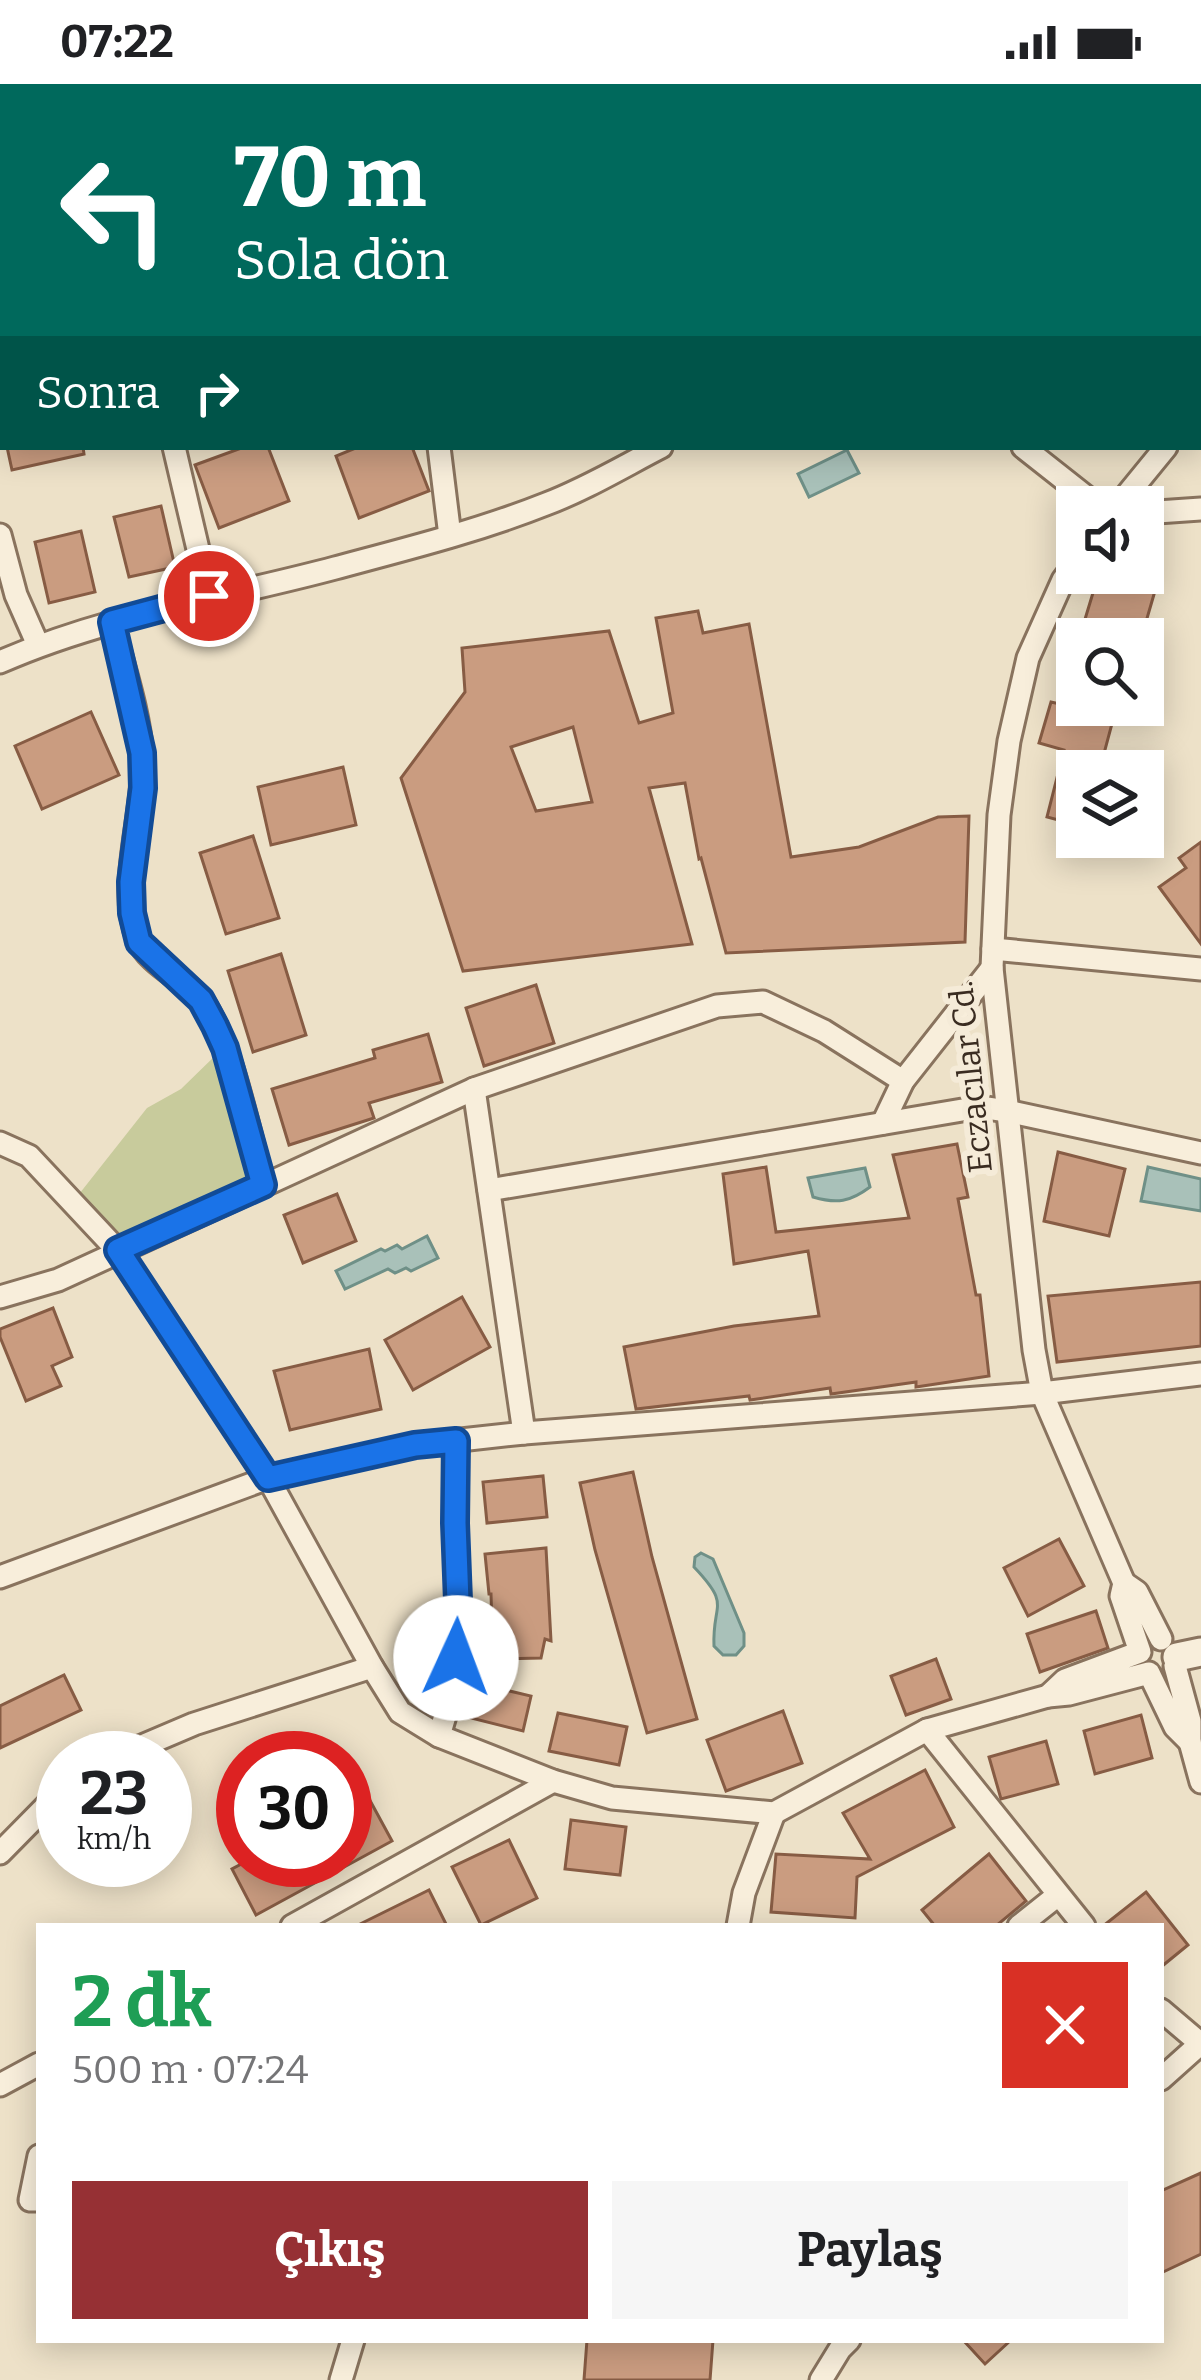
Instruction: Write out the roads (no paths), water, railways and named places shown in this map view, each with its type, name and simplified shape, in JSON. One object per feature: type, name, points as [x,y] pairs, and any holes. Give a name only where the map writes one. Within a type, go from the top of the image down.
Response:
[{"type":"street","points":[[175,450],[209,596]]},
{"type":"street","points":[[440,450],[450,536]]},
{"type":"street","points":[[0,662],[112,622],[331,569],[549,504],[655,450]]},
{"type":"street","points":[[1027,450],[1072,486]]},
{"type":"street","points":[[1134,486],[1164,450]]},
{"type":"street","points":[[1164,512],[1201,509]]},
{"type":"street","points":[[0,536],[16,595],[38,645]]},
{"type":"street","name":"Eczacılar Cd.","points":[[1057,594],[1028,658],[1009,741],[999,815],[993,958],[1042,1393],[1124,1583]]},
{"type":"street","points":[[112,622],[142,753],[143,788],[131,882],[139,942],[201,1000],[208,1013],[225,1048],[263,1185]]},
{"type":"street","points":[[883,1123],[903,1081],[993,958],[1201,969]]},
{"type":"street","points":[[0,1298],[58,1280],[474,1089],[717,1006],[763,1002],[824,1031],[903,1081]]},
{"type":"street","points":[[474,1089],[524,1433]]},
{"type":"street","points":[[489,1190],[980,1107],[1201,1153]]},
{"type":"street","points":[[0,1143],[29,1156],[118,1250],[268,1478],[400,1712],[439,1736],[553,1781],[612,1798],[774,1813],[927,1730],[1048,1696],[1065,1680],[1145,1662]]},
{"type":"street","points":[[0,1577],[268,1478],[415,1445],[1042,1393],[1201,1374]]},
{"type":"street","points":[[439,1736],[453,1689],[459,1627],[456,1441]]},
{"type":"street","points":[[1190,1742],[1175,1727],[1145,1662],[1121,1596],[1124,1583],[1137,1592],[1178,1653],[1190,1742],[1201,1782]]},
{"type":"street","points":[[1146,1643],[1178,1653],[1160,1676],[1145,1662],[1146,1643]]},
{"type":"street","points":[[178,1731],[372,1667]]},
{"type":"street","points":[[927,1730],[1081,1923]]},
{"type":"street","points":[[297,1923],[553,1781]]},
{"type":"street","points":[[739,1923],[744,1893],[774,1813]]},
{"type":"street","points":[[0,1853],[36,1816]]},
{"type":"street","points":[[1023,1923],[1058,1895]]},
{"type":"street","points":[[1164,2013],[1200,2044],[1164,2076]]},
{"type":"street","points":[[0,2085],[36,2066]]},
{"type":"street","points":[[36,2171],[30,2200],[36,2200]]},
{"type":"street","points":[[341,2380],[352,2343]]},
{"type":"street","points":[[820,2380],[846,2343]]},
{"type":"water","points":[[847,450],[859,473],[809,497],[798,474]]},
{"type":"water","points":[[1148,1167],[1201,1179],[1201,1211],[1141,1201]]},
{"type":"water","points":[[865,1168],[870,1187],[856,1196],[836,1201],[813,1197],[808,1178]]},
{"type":"water","points":[[427,1236],[438,1258],[411,1271],[388,1269],[345,1289],[336,1271],[381,1249],[397,1245],[402,1249]]},
{"type":"water","points":[[701,1553],[713,1559],[744,1633],[744,1646],[736,1655],[723,1655],[714,1646],[718,1605],[713,1590],[694,1567]]}]
